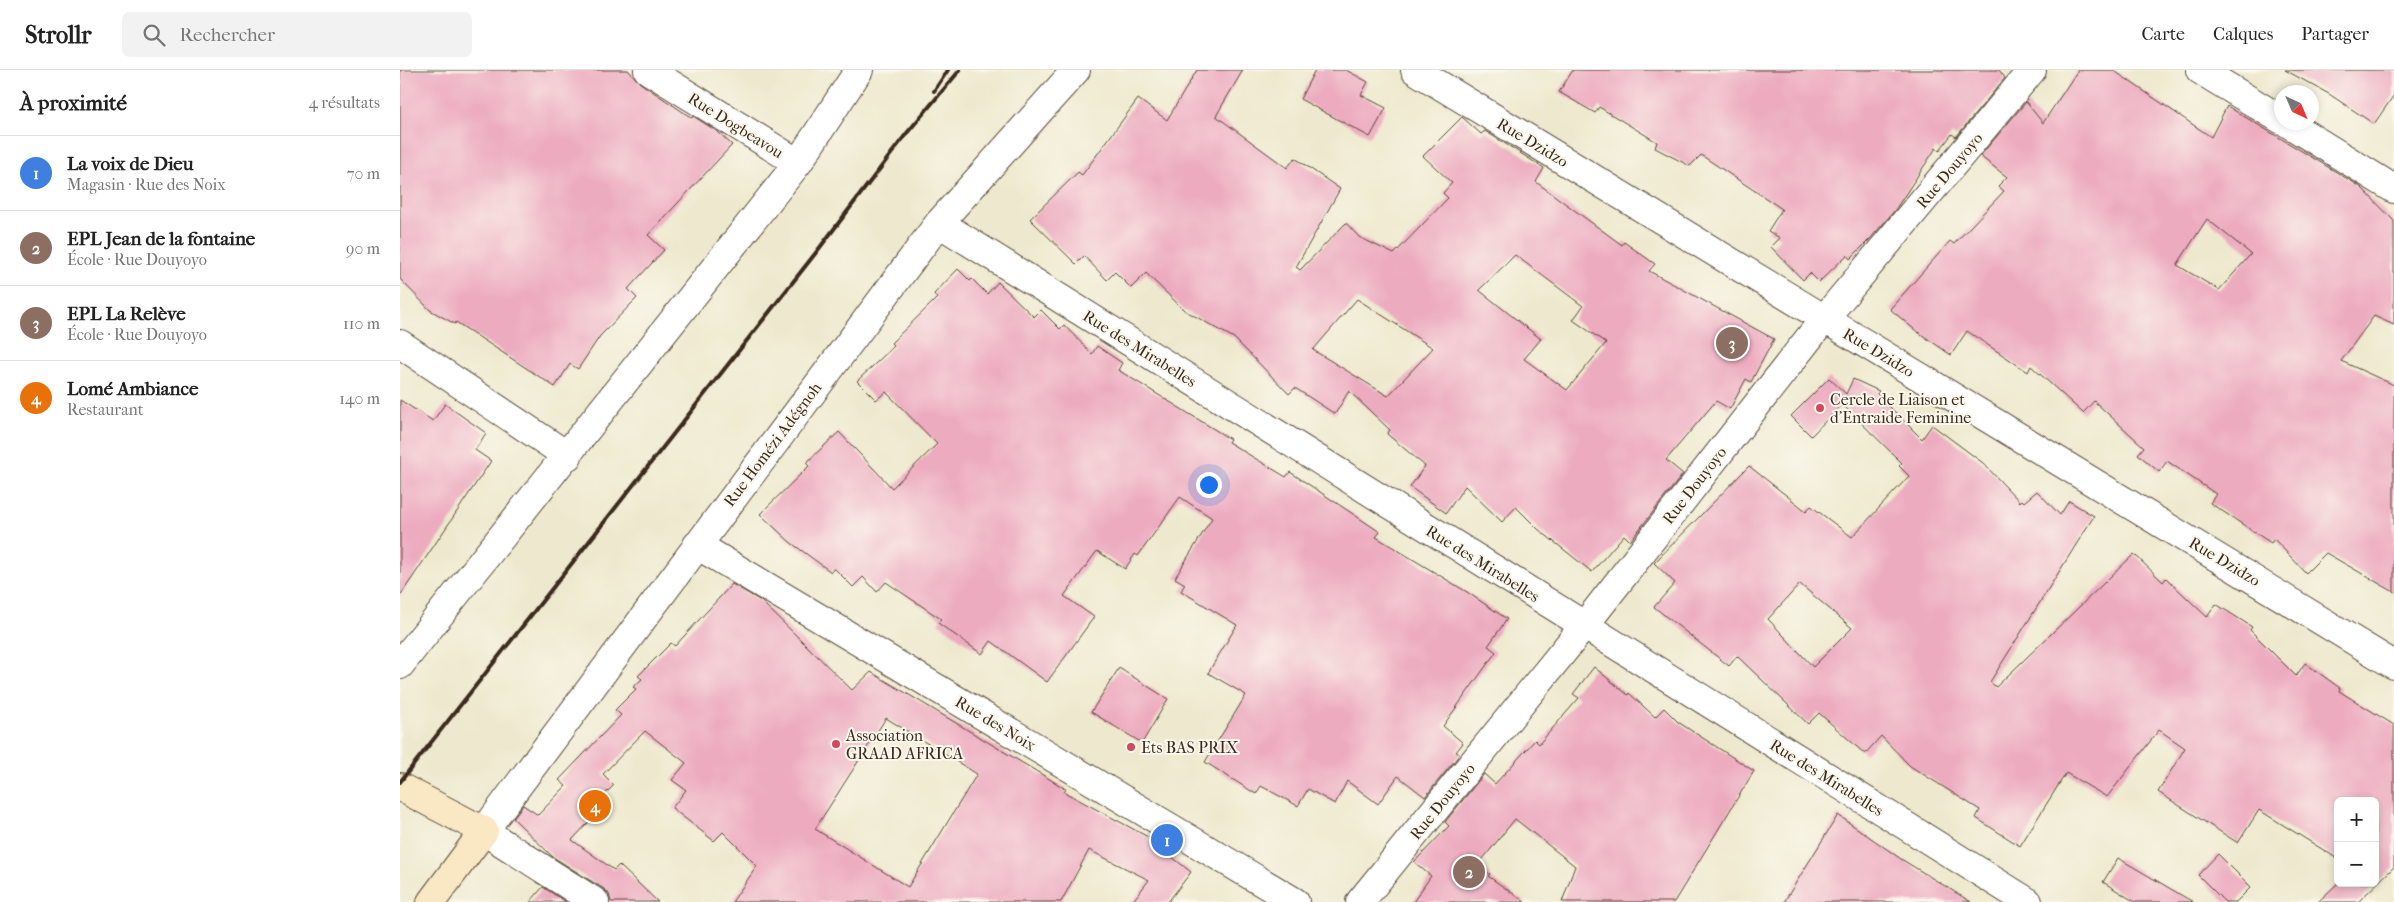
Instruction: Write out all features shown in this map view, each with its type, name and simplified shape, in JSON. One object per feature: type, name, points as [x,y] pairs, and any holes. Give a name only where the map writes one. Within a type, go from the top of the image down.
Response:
[{"type":"main road","points":[[400,787],[484,831],[431,902]]},
{"type":"street","name":"Rue Dogbeavou","points":[[648,70],[798,163]]},
{"type":"street","points":[[400,665],[568,456],[798,163],[859,70]]},
{"type":"street","name":"Rue Homézi Adégnoh","points":[[484,831],[939,223],[1076,70]]},
{"type":"street","name":"Rue Dzidzo","points":[[1415,70],[2394,665]]},
{"type":"street","name":"Rue Douyoyo","points":[[1360,902],[1584,626],[1824,319],[2032,70]]},
{"type":"street","points":[[2200,70],[2274,115]]},
{"type":"street","points":[[2300,130],[2391,180]]},
{"type":"street","name":"Rue des Mirabelles","points":[[939,223],[2028,902]]},
{"type":"street","points":[[400,344],[568,456]]},
{"type":"street","name":"Rue des Noix","points":[[697,545],[1295,902]]},
{"type":"street","points":[[484,831],[595,902]]},
{"type":"building","points":[[400,70],[628,70],[640,83],[692,118],[693,116],[718,132],[732,145],[648,235],[664,250],[628,289],[637,298],[600,336],[578,369],[570,364],[555,387],[456,322],[455,324],[430,310],[400,279]]},
{"type":"building","points":[[1197,70],[1243,70],[1216,116],[1287,168],[1295,158],[1340,189],[1296,267],[1300,270],[1346,223],[1359,237],[1394,254],[1448,198],[1443,193],[1452,183],[1423,156],[1462,117],[1481,134],[1485,131],[1544,168],[1536,182],[1622,245],[1624,242],[1655,264],[1649,271],[1774,339],[1751,382],[1746,379],[1730,409],[1716,401],[1666,460],[1683,474],[1630,541],[1624,535],[1592,572],[1538,529],[1516,507],[1502,522],[1465,486],[1446,513],[1410,487],[1425,466],[1387,434],[1390,430],[1349,391],[1335,414],[1295,388],[1289,394],[1234,338],[1184,310],[1146,273],[1131,288],[1115,272],[1107,280],[1084,256],[1076,264],[1030,219],[1078,172],[1082,175],[1138,99],[1167,120]],"holes":[[[1515,255],[1583,306],[1573,320],[1606,343],[1567,390],[1524,359],[1541,339],[1479,290]],[[1357,299],[1433,348],[1388,396],[1313,350]]]},
{"type":"building","points":[[1315,70],[1346,70],[1368,82],[1361,95],[1386,108],[1370,137],[1300,99]]},
{"type":"building","points":[[1573,70],[1999,70],[2005,78],[1956,137],[1952,134],[1939,151],[1936,148],[1895,210],[1870,239],[1850,259],[1847,255],[1819,282],[1810,273],[1803,280],[1771,247],[1780,238],[1768,231],[1782,209],[1701,155],[1690,166],[1655,148],[1657,142],[1599,107],[1595,113],[1559,92]]},
{"type":"building","points":[[2078,70],[2113,70],[2211,137],[2227,106],[2361,187],[2394,221],[2394,325],[2374,316],[2341,361],[2394,385],[2394,592],[2326,553],[2306,573],[2274,539],[2271,543],[2210,503],[2216,494],[2167,461],[2159,472],[2138,454],[2144,447],[2094,401],[2083,413],[2031,366],[2028,372],[1967,331],[1951,355],[1915,330],[1890,309],[1950,241],[1954,244],[2004,191],[1998,186],[2007,177],[1980,156],[2026,102],[2043,123]],"holes":[[[2207,219],[2251,254],[2219,290],[2177,265]]]},
{"type":"building","points":[[2285,70],[2394,70],[2394,95],[2374,124],[2319,89],[2319,85],[2312,85]]},
{"type":"building","points":[[958,269],[970,281],[972,279],[987,294],[998,282],[1034,317],[1041,310],[1060,329],[1064,325],[1092,354],[1097,346],[1122,363],[1118,370],[1230,439],[1228,442],[1286,477],[1290,472],[1380,532],[1376,537],[1467,592],[1507,619],[1488,646],[1496,652],[1443,726],[1463,743],[1456,752],[1460,754],[1425,797],[1398,776],[1378,804],[1347,781],[1335,804],[1308,789],[1298,806],[1261,786],[1256,794],[1205,762],[1246,695],[1208,673],[1237,625],[1181,591],[1185,584],[1175,578],[1212,518],[1180,497],[1138,556],[1135,554],[1125,569],[1097,551],[1064,596],[1094,617],[1047,682],[991,641],[982,654],[938,623],[941,619],[886,582],[877,592],[863,577],[853,587],[834,568],[831,572],[790,542],[760,514],[809,466],[806,463],[839,432],[892,488],[937,444],[886,392],[876,400],[857,381],[894,346],[891,343],[937,298],[934,294]]},
{"type":"building","points":[[1829,378],[1846,394],[1853,379],[1879,391],[1877,394],[1922,439],[1932,425],[1983,463],[2020,502],[2022,500],[2024,502],[2037,491],[2060,515],[2069,501],[2094,516],[1990,682],[1996,687],[2134,554],[2163,582],[2166,578],[2207,617],[2216,604],[2252,627],[2250,630],[2296,676],[2305,663],[2340,688],[2339,691],[2394,725],[2394,867],[2379,882],[2379,797],[2334,797],[2334,857],[2259,810],[2238,843],[2158,792],[2185,748],[2159,730],[2107,797],[2066,773],[2020,846],[1976,818],[1980,810],[1910,766],[1881,736],[1865,754],[1819,713],[1808,724],[1737,656],[1729,666],[1654,607],[1675,583],[1654,563],[1749,466],[1806,511],[1811,506],[1852,537],[1909,476],[1899,466],[1902,463],[1842,404],[1811,436],[1791,416]],"holes":[[[1800,584],[1852,628],[1813,667],[1768,619]]]},
{"type":"building","points":[[400,400],[433,421],[445,404],[486,433],[475,450],[491,461],[400,596]]},
{"type":"building","points":[[732,584],[761,601],[852,690],[871,672],[1066,789],[1064,792],[1150,838],[1191,872],[1168,902],[1132,902],[1149,880],[1089,850],[1061,902],[732,902],[757,866],[723,832],[714,841],[672,808],[686,790],[672,780],[686,763],[645,731],[603,774],[614,785],[598,801],[604,806],[572,840],[614,870],[619,865],[658,902],[611,902],[609,894],[604,889],[553,857],[513,818],[523,805],[538,815],[566,786],[559,780],[621,715],[615,710],[636,689],[633,687],[642,679],[638,676],[671,643],[675,646]],"holes":[[[886,718],[977,774],[908,887],[815,829]]]},
{"type":"building","points":[[1594,667],[1628,695],[1629,693],[1655,717],[1664,708],[1678,722],[1754,771],[1674,902],[1562,902],[1575,866],[1515,819],[1478,865],[1490,874],[1488,876],[1525,902],[1413,902],[1431,876],[1414,862],[1449,826],[1445,822],[1484,774],[1495,784],[1535,740],[1539,744],[1579,698],[1573,694]]},
{"type":"building","points":[[1119,668],[1168,699],[1142,743],[1091,712]]},
{"type":"building","points":[[1838,815],[1901,859],[1971,902],[1784,902]]},
{"type":"building","points":[[2218,854],[2251,887],[2236,902],[2225,902],[2198,875]]},
{"type":"building","points":[[2118,858],[2193,902],[2135,902],[2103,882]]},
{"type":"building","points":[[543,887],[566,902],[530,902]]},
{"type":"building","points":[[2334,887],[2373,887],[2358,902],[2318,902]]},
{"type":"railway","points":[[934,91],[948,70]]},
{"type":"railway","points":[[400,782],[818,250],[907,133],[960,70]]},
{"type":"place","name":"EPL La Relève","points":[[1732,343]]},
{"type":"place","name":"Cercle de Liaison et d'Entraide Feminine","points":[[1820,408]]},
{"type":"place","name":"Association GRAAD AFRICA","points":[[836,744]]},
{"type":"place","name":"Ets BAS PRIX","points":[[1131,747]]},
{"type":"place","name":"Lomé Ambiance","points":[[595,806]]},
{"type":"place","name":"La voix de Dieu","points":[[1167,840]]},
{"type":"place","name":"EPL Jean de la fontaine","points":[[1469,872]]}]
